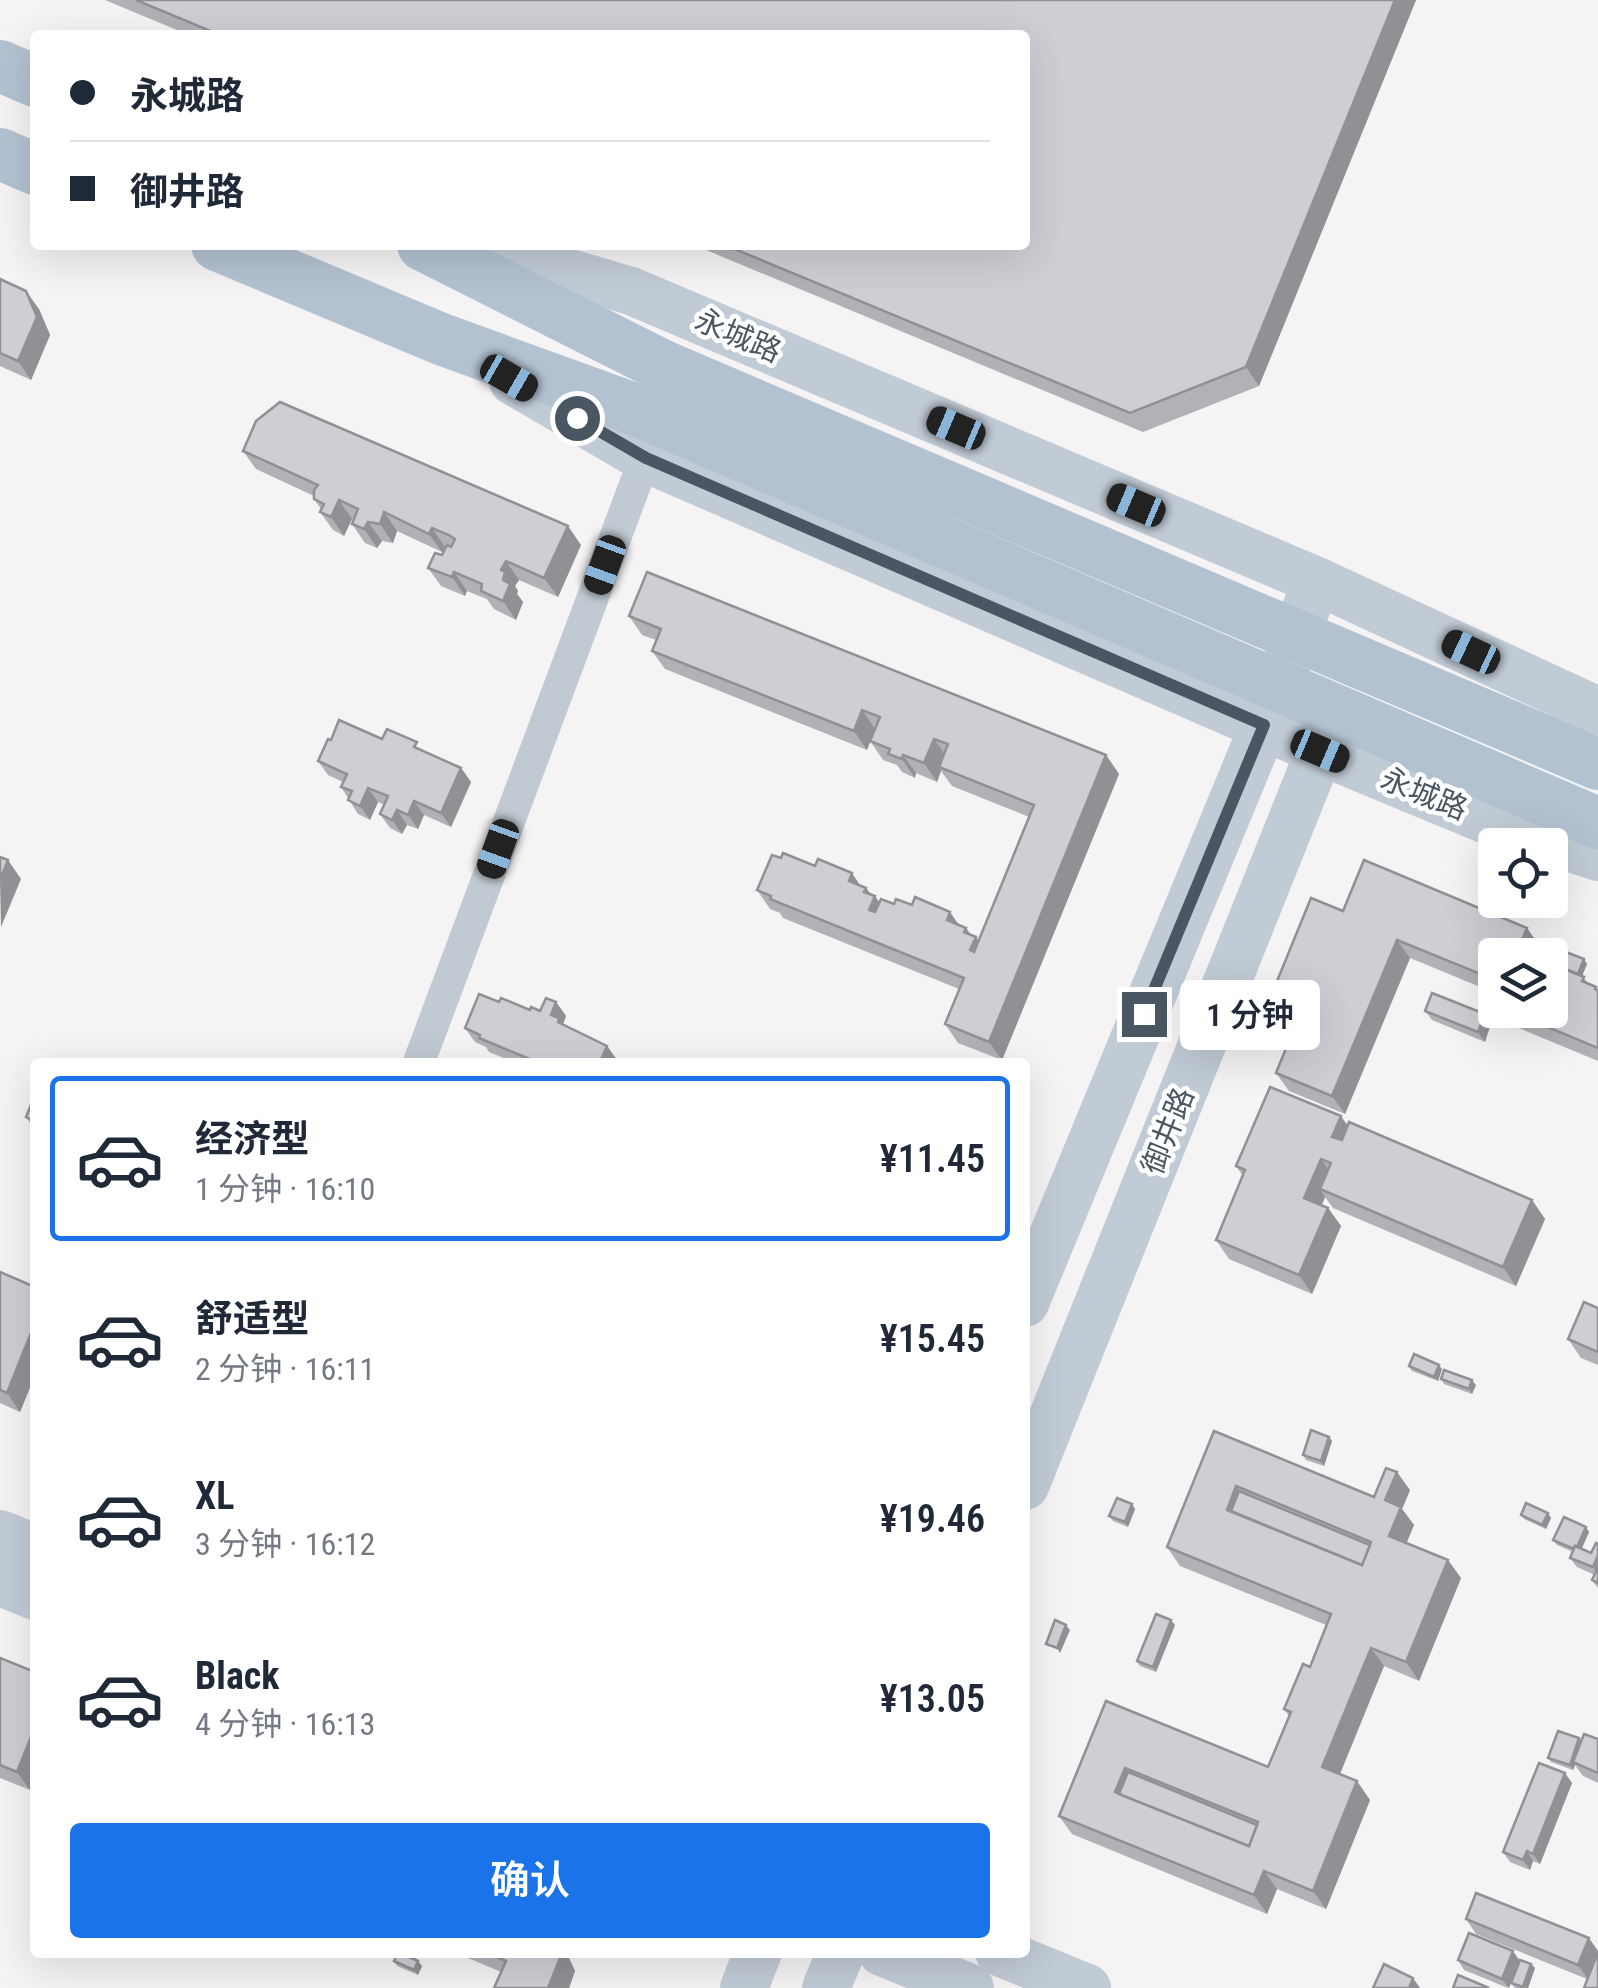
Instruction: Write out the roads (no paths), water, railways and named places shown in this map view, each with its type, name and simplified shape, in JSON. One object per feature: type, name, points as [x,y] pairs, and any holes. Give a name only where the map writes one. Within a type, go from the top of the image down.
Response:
[{"type":"main road","points":[[0,66],[30,78]]},
{"type":"main road","points":[[0,154],[30,167]]},
{"type":"main road","name":"永城路","points":[[229,250],[441,339],[640,433]]},
{"type":"main road","name":"永城路","points":[[433,250],[664,366],[1598,764]]},
{"type":"main road","points":[[640,433],[1598,823]]},
{"type":"street","name":"永城路","points":[[491,250],[631,291],[1317,581],[1598,711]]},
{"type":"street","name":"永城路","points":[[640,433],[1320,751],[1489,821],[1598,857]]},
{"type":"street","points":[[419,1058],[640,433]]},
{"type":"street","points":[[1030,1291],[1264,725],[1317,581]]},
{"type":"street","name":"御井路","points":[[1030,1474],[1376,608]]},
{"type":"street","points":[[0,1534],[30,1546]]},
{"type":"street","points":[[0,1582],[30,1594]]},
{"type":"street","points":[[744,1988],[756,1958]]},
{"type":"street","points":[[826,1988],[838,1958]]},
{"type":"street","points":[[897,1958],[970,1988]]},
{"type":"street","points":[[1013,1958],[1087,1988]]}]
